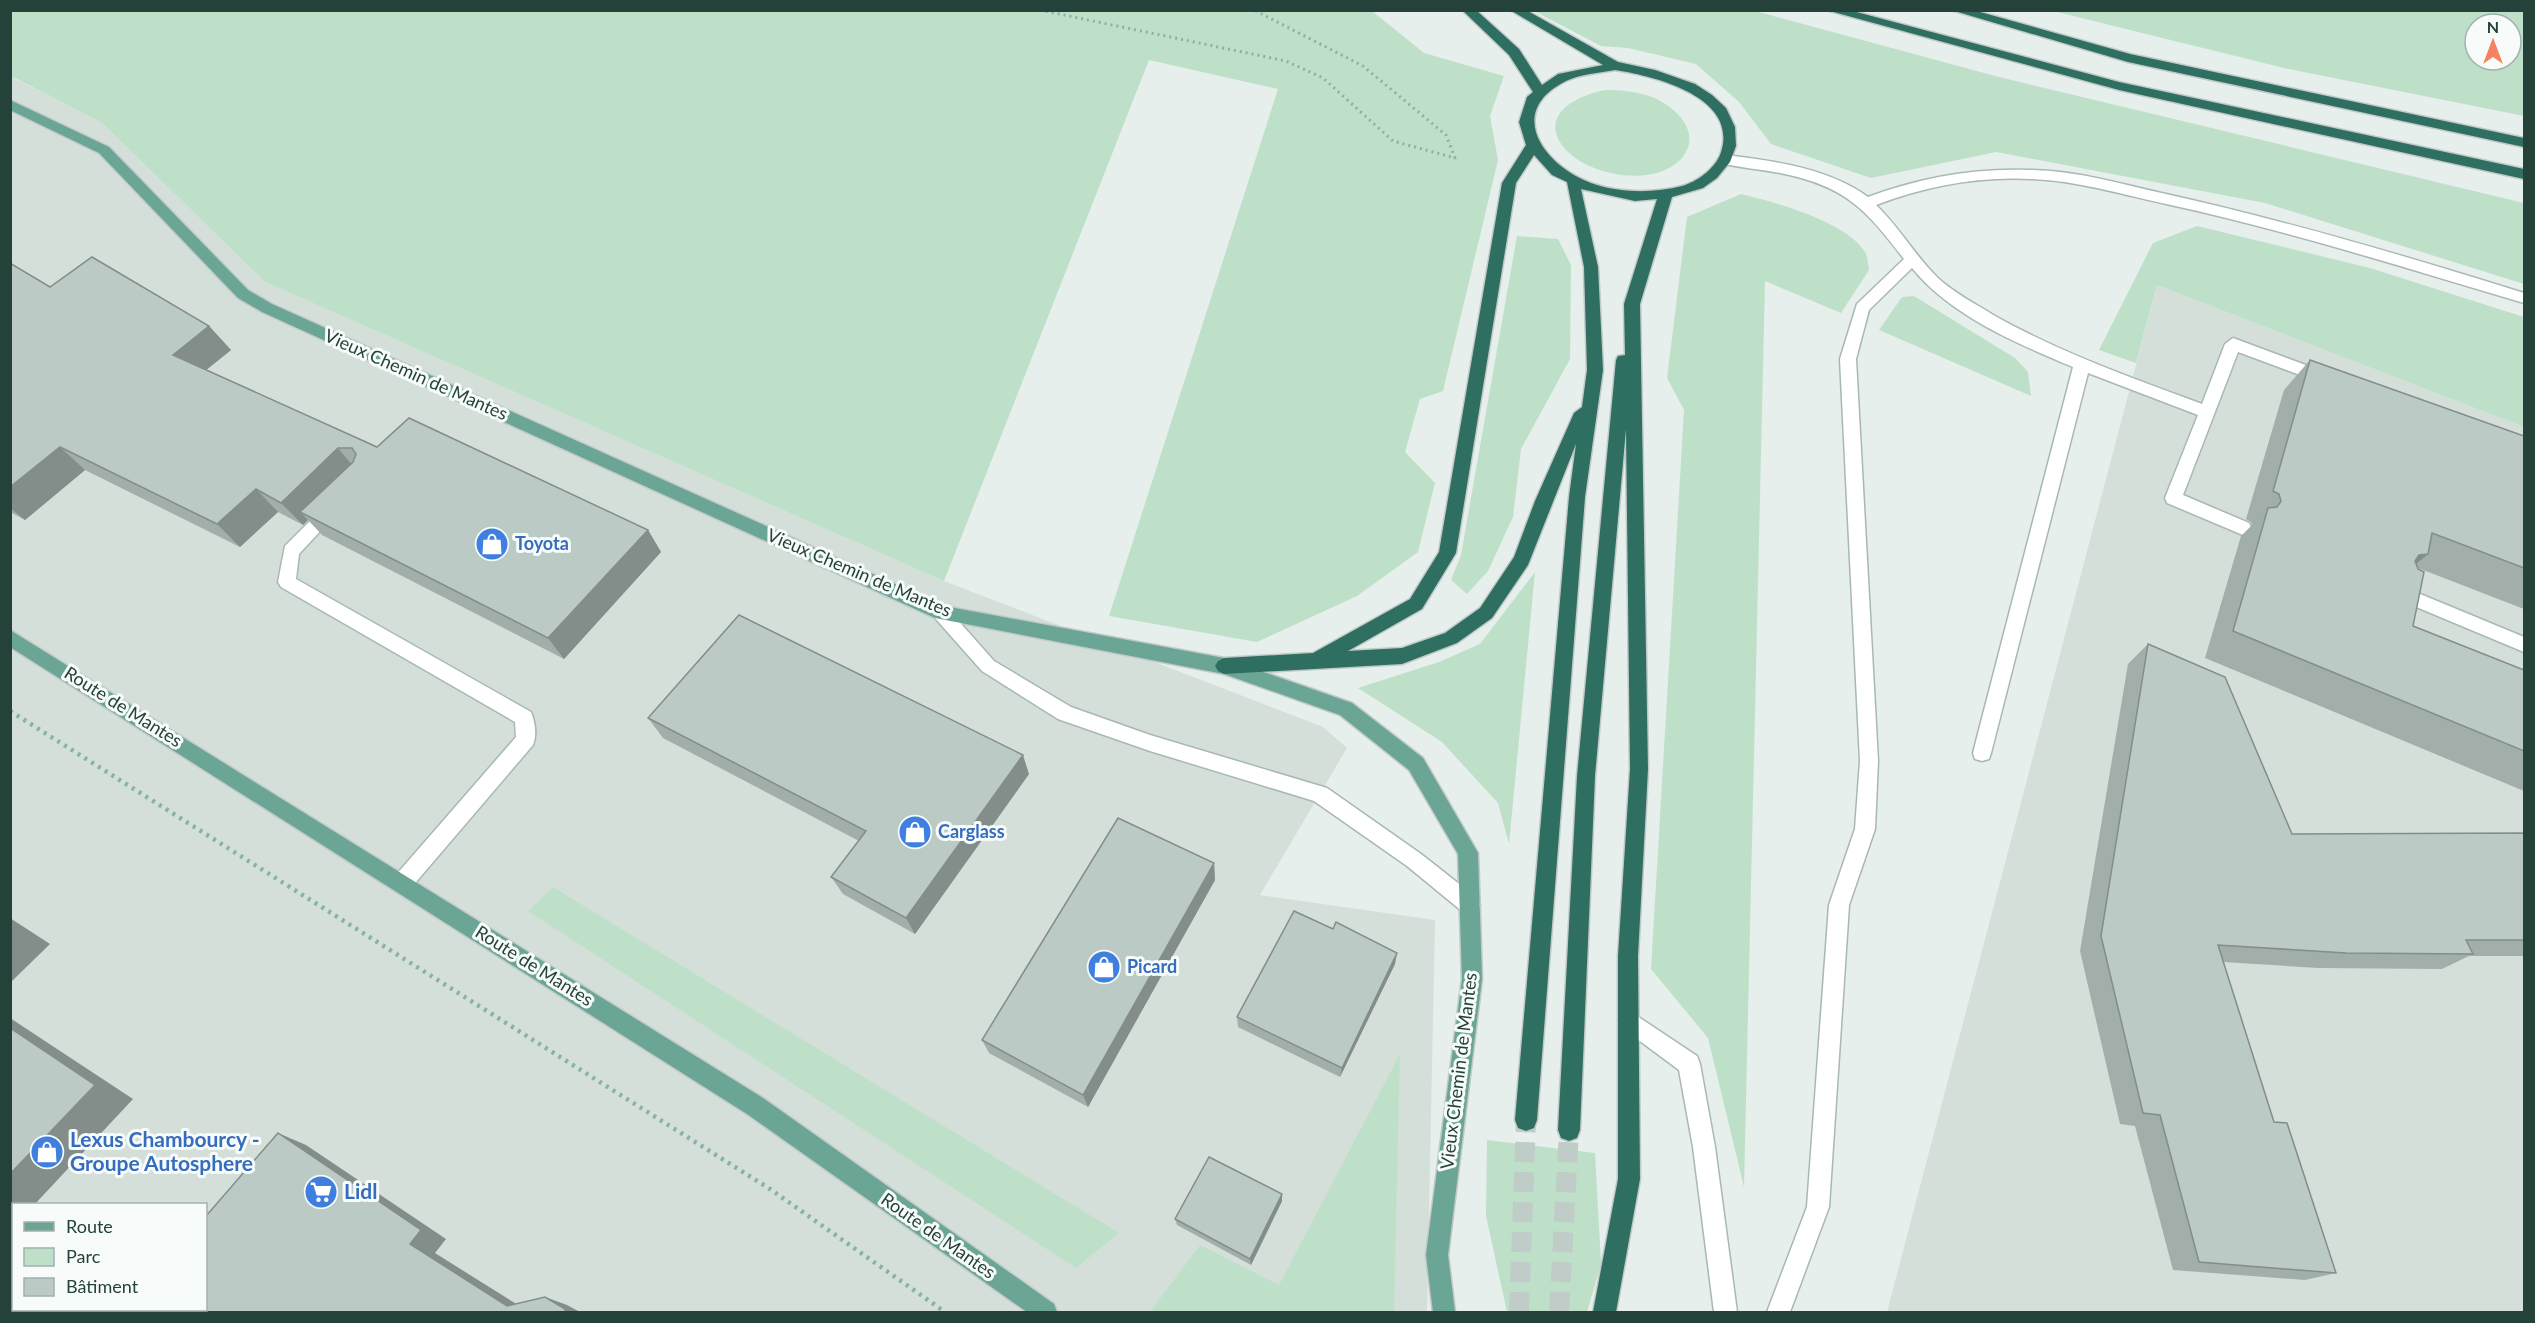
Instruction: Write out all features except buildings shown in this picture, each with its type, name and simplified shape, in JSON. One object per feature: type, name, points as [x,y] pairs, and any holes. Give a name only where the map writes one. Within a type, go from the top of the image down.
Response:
[{"type":"highway","points":[[1468,10],[1514,52],[1539,91]]},
{"type":"highway","points":[[1516,10],[1615,66]]},
{"type":"highway","points":[[1832,10],[2119,86],[2524,174]]},
{"type":"highway","points":[[1957,10],[2128,58],[2524,143]]},
{"type":"highway","points":[[1615,66],[1665,74],[1687,84],[1706,97],[1720,112],[1728,129],[1730,144],[1726,160],[1704,182],[1665,196],[1614,195],[1573,183],[1555,172],[1532,147],[1526,132],[1526,118],[1528,108],[1539,91],[1562,76],[1591,68],[1615,66]]},
{"type":"highway","points":[[1315,661],[1416,604],[1447,553],[1509,183],[1532,147]]},
{"type":"highway","points":[[1526,1120],[1577,497],[1595,370],[1591,267],[1573,183]]},
{"type":"highway","points":[[1569,1130],[1586,776],[1620,386],[1632,304],[1665,196]]},
{"type":"highway","points":[[1605,1312],[1629,1179],[1628,956],[1638,769],[1632,304]]},
{"type":"highway","points":[[1224,666],[1402,656],[1451,638],[1486,613],[1522,560],[1543,501],[1591,392]]},
{"type":"main road","name":"Vieux Chemin de Mantes","points":[[10,104],[104,150],[243,294],[267,308],[941,613],[1224,666],[1346,709],[1416,764],[1468,853],[1472,979],[1437,1255],[1444,1312]]},
{"type":"main road","name":"Route de Mantes","points":[[10,637],[403,882],[755,1106],[1046,1312]]},
{"type":"lane","points":[[1726,160],[1783,168],[1829,183],[1867,203],[1941,288],[1993,321],[2082,364],[2206,412]]},
{"type":"lane","points":[[1867,203],[1886,195],[1974,175],[2054,176],[2213,209],[2409,262],[2524,298]]},
{"type":"lane","points":[[1779,1312],[1818,1207],[1839,905],[1865,829],[1869,761],[1848,359],[1862,308],[1914,258]]},
{"type":"lane","points":[[2243,528],[2173,498],[2233,344],[2334,381]]},
{"type":"lane","points":[[1982,753],[2082,364]]},
{"type":"lane","points":[[340,502],[291,551],[287,582],[524,718],[525,739],[403,882]]},
{"type":"lane","points":[[2394,590],[2524,645]]},
{"type":"lane","points":[[941,613],[988,666],[1065,713],[1150,743],[1320,794],[1414,860],[1470,905]]},
{"type":"lane","points":[[1628,1020],[1689,1064],[1704,1147],[1726,1312]]},
{"type":"path","points":[[1040,10],[1286,61],[1323,78],[1393,141],[1455,158],[1446,135],[1363,66],[1254,10]]},
{"type":"path","points":[[2519,10],[2524,13]]},
{"type":"path","points":[[10,711],[770,1189],[945,1312]]},
{"type":"shaded area","points":[[10,76],[102,123],[265,282],[944,581],[1323,727],[1347,748],[1260,895],[1435,920],[1427,1312],[11,1312]]},
{"type":"shaded area","points":[[2157,285],[2524,427],[2524,1312],[1887,1312]]},
{"type":"green space","points":[[10,11],[1372,11],[1424,53],[1504,76],[1490,116],[1498,160],[1443,391],[1420,399],[1405,452],[1435,483],[1418,552],[1357,596],[1257,642],[1109,616],[1278,89],[1149,60],[944,581],[265,282],[102,123],[11,76]]},
{"type":"green space","points":[[1534,11],[1755,11],[1999,77],[2524,203],[2524,284],[2265,203],[1996,152],[1871,178],[1771,144],[1739,102],[1696,64],[1628,48],[1601,46]]},
{"type":"green space","points":[[2053,11],[2524,11],[2524,116],[2284,68]]},
{"type":"green space","points":[[1605,90],[1646,95],[1674,111],[1682,119],[1690,138],[1688,148],[1682,158],[1670,168],[1638,176],[1603,171],[1572,156],[1556,134],[1559,115],[1574,101]]},
{"type":"green space","points":[[1741,194],[1808,214],[1842,231],[1856,241],[1865,252],[1869,270],[1841,313],[1765,281],[1744,1187],[1708,1038],[1651,969],[1684,410],[1667,378],[1687,217]]},
{"type":"green space","points":[[2197,226],[2370,268],[2524,317],[2524,427],[2157,285],[2136,363],[2099,350],[2153,243]]},
{"type":"green space","points":[[1517,236],[1558,239],[1571,265],[1570,359],[1521,449],[1513,517],[1488,571],[1467,594],[1451,580],[1461,555]]},
{"type":"green space","points":[[1914,296],[2015,358],[2028,372],[2031,396],[1879,330],[1902,297]]},
{"type":"green space","points":[[1535,572],[1509,844],[1498,803],[1442,742],[1358,688],[1439,662],[1480,644]]},
{"type":"green space","points":[[553,887],[1119,1233],[1076,1268],[528,911]]},
{"type":"green space","points":[[1400,1054],[1394,1312],[1150,1312],[1200,1245],[1279,1285]]},
{"type":"green space","points":[[1487,1140],[1595,1153],[1601,1264],[1587,1312],[1507,1312],[1486,1216]]},
{"type":"tunnel","points":[[1519,1312],[1526,1120]]},
{"type":"tunnel","points":[[1559,1312],[1569,1130]]},
{"type":"place","name":"Toyota","points":[[492,544]]},
{"type":"place","name":"Carglass","points":[[915,832]]},
{"type":"place","name":"Picard","points":[[1104,967]]},
{"type":"place","name":"Lexus Chambourcy - Groupe Autosphere","points":[[47,1152]]},
{"type":"place","name":"Lidl","points":[[321,1192]]}]
